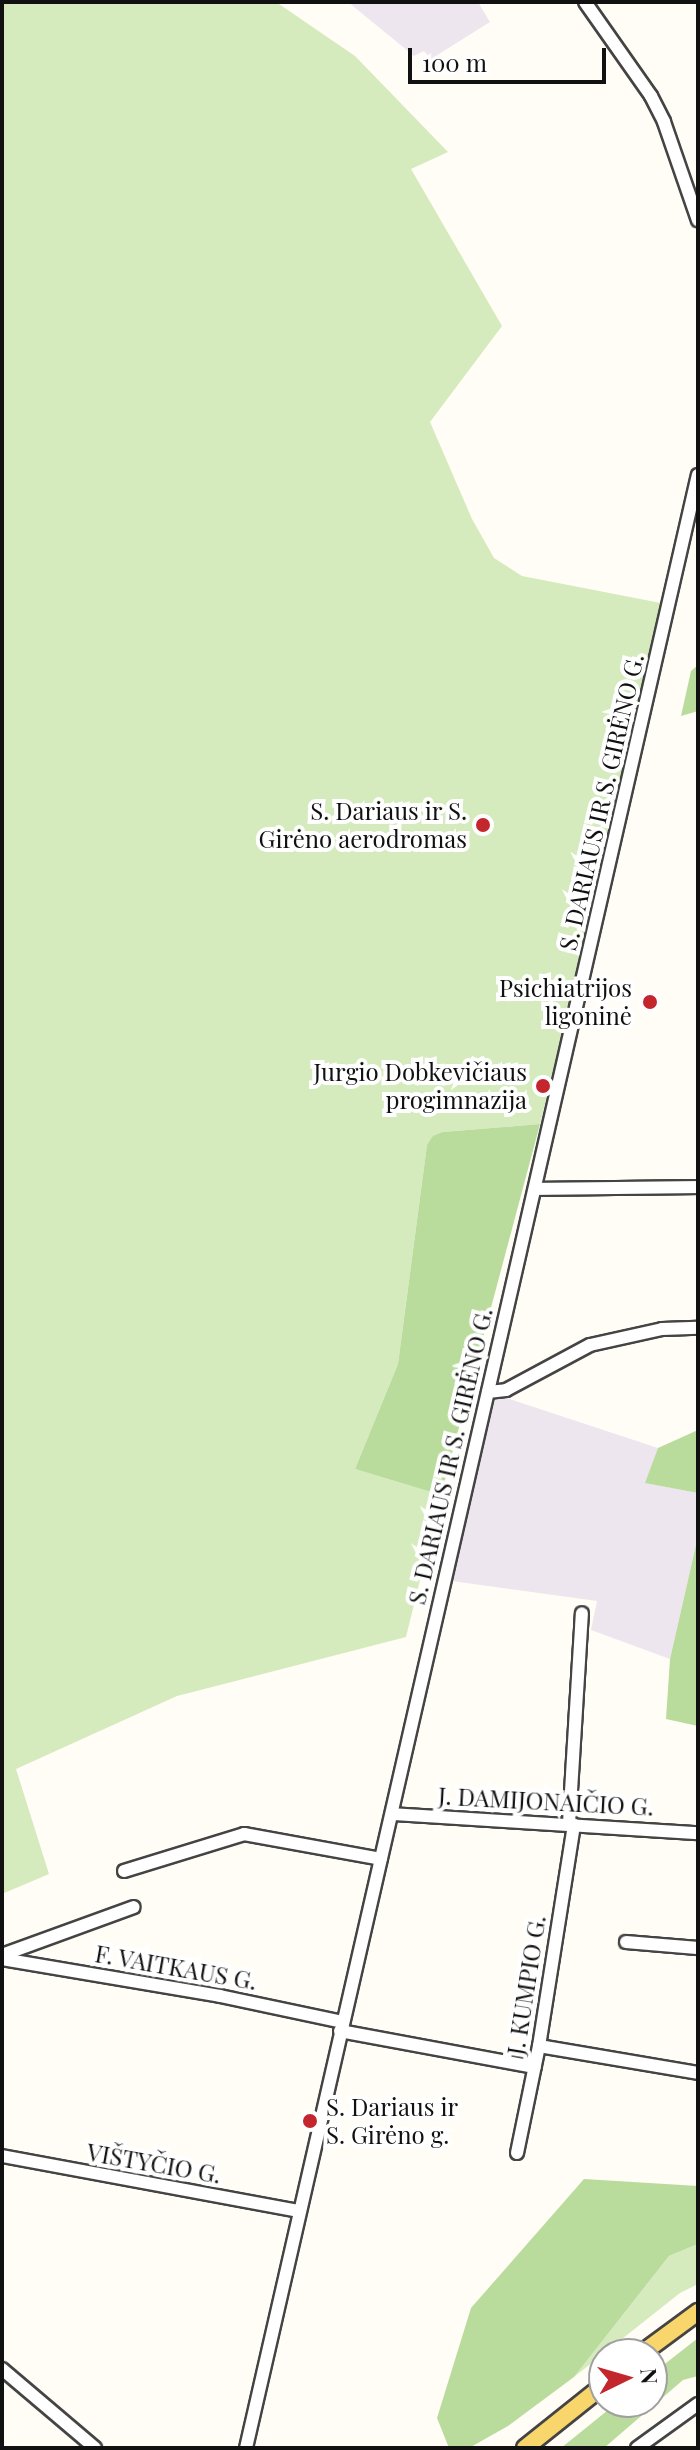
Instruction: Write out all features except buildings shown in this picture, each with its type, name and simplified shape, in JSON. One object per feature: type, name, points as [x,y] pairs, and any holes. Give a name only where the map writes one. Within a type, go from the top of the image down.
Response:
[{"type":"main road","points":[[663,2338],[698,2312]]},
{"type":"main road","points":[[525,2448],[588,2398]]},
{"type":"street","points":[[585,2],[664,122],[698,220]]},
{"type":"street","name":"S. DARIAUS IR S. GIRĖNO G.","points":[[246,2448],[698,475]]},
{"type":"street","points":[[535,1189],[698,1187]]},
{"type":"street","points":[[488,1392],[506,1390],[590,1345],[662,1329],[698,1328]]},
{"type":"street","name":"J. KUMPIO G.","points":[[517,2153],[539,2046],[572,1825],[582,1613]]},
{"type":"street","name":"J. DAMIJONAIČIO G.","points":[[392,1814],[698,1833]]},
{"type":"street","points":[[124,1871],[244,1834],[381,1859]]},
{"type":"street","points":[[2,1957],[134,1907]]},
{"type":"street","points":[[626,1942],[698,1948]]},
{"type":"street","name":"F. VAITKAUS G.","points":[[2,1957],[220,1996],[341,2027],[535,2067]]},
{"type":"street","points":[[539,2046],[698,2073]]},
{"type":"street","name":"VIŠTYČIO G.","points":[[2,2156],[299,2211]]},
{"type":"street","points":[[2,2369],[95,2448]]},
{"type":"street","points":[[637,2448],[698,2404]]},
{"type":"shaded area","points":[[348,2],[478,2],[490,22],[431,59],[424,51],[414,56]]},
{"type":"shaded area","points":[[488,1392],[658,1448],[646,1483],[698,1493],[698,1536],[670,1659],[591,1630],[597,1601],[444,1580]]},
{"type":"green space","points":[[2,2],[276,2],[355,56],[448,152],[411,169],[502,326],[430,422],[472,519],[494,558],[522,576],[666,604],[540,1124],[443,1132],[427,1145],[398,1364],[355,1469],[441,1495],[406,1637],[177,1696],[16,1769],[49,1874],[2,1894]]},
{"type":"green space","points":[[698,665],[698,711],[681,716],[691,671]]},
{"type":"green space","points":[[540,1124],[441,1495],[355,1469],[398,1364],[427,1145],[433,1136],[443,1132]]},
{"type":"green space","points":[[698,1430],[698,1493],[645,1483],[658,1448]]},
{"type":"green space","points":[[698,1536],[698,1726],[666,1719],[670,1659]]},
{"type":"green space","points":[[584,2179],[698,2186],[698,2244],[669,2256],[605,2338],[588,2338],[588,2359],[574,2377],[508,2426],[469,2448],[449,2448],[437,2418],[471,2308]]},
{"type":"green space","points":[[698,2244],[698,2284],[680,2293],[623,2338],[605,2338],[669,2256]]},
{"type":"green space","points":[[698,2338],[698,2376],[683,2380],[668,2393],[668,2361]]},
{"type":"green space","points":[[588,2359],[588,2366],[574,2377]]},
{"type":"green space","points":[[598,2418],[639,2418],[604,2448],[561,2448]]},
{"type":"place","name":"S. Dariaus ir S. Girėno aerodromas","points":[[483,825]]},
{"type":"place","name":"Psichiatrijos ligoninė","points":[[650,1002]]},
{"type":"place","name":"Jurgio Dobkevičiaus progimnazija","points":[[543,1086]]},
{"type":"place","name":"S. Dariaus ir S. Girėno g.","points":[[310,2121]]}]
